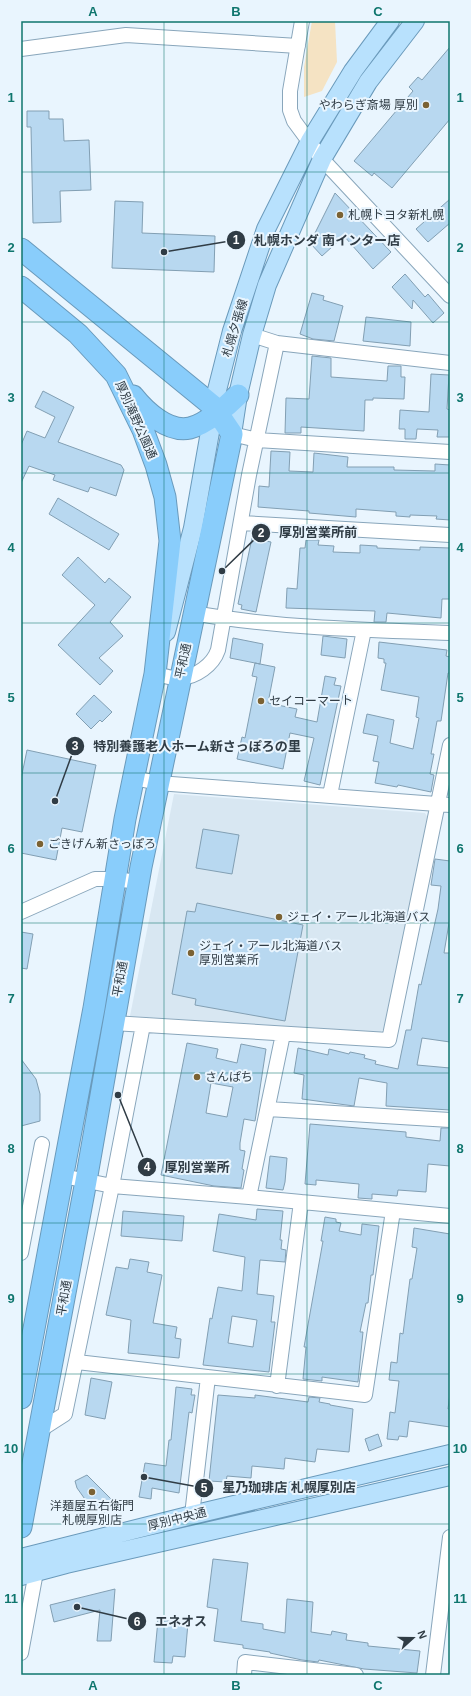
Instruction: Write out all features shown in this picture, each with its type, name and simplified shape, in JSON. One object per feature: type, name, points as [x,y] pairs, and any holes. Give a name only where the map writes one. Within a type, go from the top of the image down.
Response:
[{"type":"highway","points":[[21,249],[215,411],[232,434]]},
{"type":"highway","name":"厚別滝野公園通","points":[[21,287],[78,334],[116,375],[143,430],[156,465],[169,520],[169,560],[156,670]]},
{"type":"highway","points":[[116,375],[151,416],[167,425],[189,428],[238,395]]},
{"type":"highway","name":"平和通","points":[[21,1527],[86,1181],[138,882],[193,613],[232,434]]},
{"type":"highway","name":"平和通","points":[[21,1398],[63,1176],[125,819],[156,670]]},
{"type":"main road","name":"札幌夕張線","points":[[156,670],[193,528],[232,331],[266,230],[310,141],[353,71],[390,21]]},
{"type":"main road","name":"札幌夕張線","points":[[232,434],[238,395],[252,335],[267,285],[322,159],[368,82],[415,21]]},
{"type":"main road","name":"厚別中央通","points":[[21,1558],[192,1515],[450,1454]]},
{"type":"main road","name":"厚別中央通","points":[[28,1574],[450,1476]]},
{"type":"street","points":[[302,21],[290,91],[290,110],[294,120],[322,159],[450,296]]},
{"type":"street","points":[[21,48],[126,35],[298,46]]},
{"type":"street","points":[[252,335],[277,343],[450,363]]},
{"type":"street","points":[[156,670],[180,679],[196,673],[215,660],[249,475],[277,343]]},
{"type":"street","points":[[232,434],[257,440],[450,452]]},
{"type":"street","points":[[241,523],[450,535]]},
{"type":"street","points":[[193,613],[223,618],[364,630],[450,633]]},
{"type":"street","points":[[330,795],[364,630]]},
{"type":"street","points":[[113,1023],[389,1040],[444,804],[450,745]]},
{"type":"street","points":[[134,778],[158,783],[444,804]]},
{"type":"street","points":[[21,912],[95,879],[115,879],[138,882]]},
{"type":"street","points":[[40,1430],[65,1414],[77,1362],[112,1186],[142,1025]]},
{"type":"street","points":[[249,1197],[283,1034]]},
{"type":"street","points":[[268,1109],[450,1120]]},
{"type":"street","points":[[21,1253],[42,1144]]},
{"type":"street","points":[[63,1176],[112,1186],[450,1216]]},
{"type":"street","points":[[277,1386],[301,1202]]},
{"type":"street","points":[[77,1362],[365,1395],[393,1211]]},
{"type":"street","points":[[192,1515],[208,1377]]},
{"type":"street","points":[[433,1675],[446,1598],[450,1537]]},
{"type":"street","points":[[21,1653],[28,1574]]},
{"type":"street","points":[[244,1675],[246,1662],[327,1673],[356,1675]]},
{"type":"shaded area","points":[[312,21],[335,21],[337,62],[322,91],[304,97],[304,67]]},
{"type":"shaded area","name":"ジェイ・アール北海道バス","points":[[174,794],[425,813],[428,818],[387,1027],[380,1032],[130,1016]]},
{"type":"building","name":"やわらぎ斎場 厚別","points":[[450,47],[450,119],[392,188],[374,173],[372,176],[354,161],[413,91],[409,87],[418,77],[422,80]]},
{"type":"building","points":[[27,111],[49,111],[49,119],[63,119],[64,141],[89,140],[91,190],[60,191],[61,222],[33,223],[31,127],[27,127]]},
{"type":"building","name":"札幌トヨタ新札幌","points":[[335,193],[391,252],[373,269],[344,236],[322,256],[310,243]]},
{"type":"building","points":[[450,199],[450,223],[428,242],[416,229]]},
{"type":"building","points":[[115,201],[143,202],[142,233],[215,236],[214,272],[112,268]]},
{"type":"building","points":[[405,274],[425,297],[428,294],[444,313],[433,323],[413,300],[412,309],[392,287]]},
{"type":"building","points":[[312,293],[324,296],[323,300],[343,306],[334,341],[313,339],[300,334]]},
{"type":"building","points":[[366,317],[411,322],[410,346],[363,341]]},
{"type":"building","points":[[312,356],[331,358],[331,377],[387,381],[388,366],[401,366],[401,377],[405,377],[404,399],[373,398],[373,400],[365,400],[364,431],[301,427],[301,433],[285,433],[286,398],[309,399]]},
{"type":"building","points":[[431,374],[449,375],[447,409],[450,410],[450,437],[437,437],[438,430],[417,429],[416,439],[405,439],[405,429],[399,429],[400,410],[429,412]]},
{"type":"building","points":[[43,391],[74,407],[58,442],[121,465],[124,470],[116,496],[90,487],[88,492],[53,480],[55,475],[29,466],[21,483],[21,445],[27,431],[45,438],[55,417],[35,407]]},
{"type":"building","points":[[271,451],[290,452],[289,471],[313,472],[314,453],[348,457],[347,467],[394,467],[394,470],[435,471],[435,464],[450,465],[450,520],[436,519],[437,516],[396,516],[396,512],[356,509],[356,517],[258,507],[259,486],[269,487]]},
{"type":"building","points":[[58,498],[119,534],[109,550],[49,514]]},
{"type":"building","points":[[252,538],[271,542],[256,612],[241,609],[242,605],[238,604]]},
{"type":"building","points":[[306,540],[319,540],[318,545],[334,546],[333,552],[360,553],[360,545],[377,546],[377,548],[420,550],[420,547],[450,548],[450,599],[442,599],[441,618],[387,613],[386,622],[374,622],[375,611],[286,608],[287,588],[297,589],[300,548],[305,548]]},
{"type":"building","points":[[78,557],[105,583],[109,578],[131,597],[110,622],[123,636],[99,658],[113,671],[100,685],[58,645],[95,605],[62,575]]},
{"type":"building","points":[[323,636],[347,639],[345,658],[321,655]]},
{"type":"building","points":[[233,638],[263,644],[260,664],[230,658]]},
{"type":"building","points":[[379,642],[447,650],[446,656],[450,657],[450,673],[448,673],[441,721],[437,721],[431,754],[434,754],[430,774],[434,775],[431,792],[398,785],[397,787],[375,783],[379,762],[373,761],[378,736],[363,733],[367,714],[394,720],[390,743],[413,749],[419,718],[416,717],[419,697],[381,690],[386,663],[384,663],[384,659],[378,658]]},
{"type":"building","points":[[255,663],[275,667],[268,703],[297,709],[295,717],[317,722],[325,676],[336,678],[334,685],[341,686],[320,785],[304,781],[314,738],[290,733],[283,769],[237,759],[242,737],[245,738],[257,677],[252,676]]},
{"type":"building","points":[[94,695],[112,712],[102,722],[100,720],[91,729],[76,714]]},
{"type":"building","points":[[27,750],[96,765],[82,832],[62,828],[56,860],[21,853],[21,779]]},
{"type":"building","points":[[203,829],[239,835],[232,874],[196,868]]},
{"type":"building","points":[[435,859],[450,861],[450,917],[444,953],[450,953],[450,1042],[422,1038],[417,1065],[450,1068],[450,1110],[386,1106],[387,1083],[359,1078],[354,1106],[302,1099],[304,1075],[294,1073],[298,1048],[328,1055],[329,1049],[349,1054],[350,1052],[365,1055],[364,1058],[376,1061],[375,1064],[398,1069],[406,1030],[411,1030],[419,984],[421,985],[438,909],[441,886],[431,885]]},
{"type":"building","points":[[197,903],[303,925],[285,1021],[195,1005],[196,999],[172,994],[187,911],[195,912]]},
{"type":"building","points":[[21,932],[33,934],[27,969],[21,968]]},
{"type":"building","points":[[187,1043],[218,1049],[216,1058],[237,1063],[241,1044],[266,1049],[255,1121],[244,1119],[240,1143],[240,1150],[245,1151],[241,1188],[214,1186],[161,1175]],"holes":[[[211,1083],[233,1087],[227,1117],[206,1113]]]},
{"type":"building","points":[[21,1059],[36,1079],[40,1094],[40,1121],[21,1126]]},
{"type":"building","points":[[310,1124],[406,1132],[406,1137],[440,1141],[441,1128],[450,1128],[450,1166],[428,1164],[426,1192],[398,1190],[397,1196],[372,1194],[372,1199],[358,1198],[359,1184],[316,1180],[316,1185],[305,1184]]},
{"type":"building","points":[[270,1156],[287,1158],[283,1190],[266,1188]]},
{"type":"building","points":[[257,1209],[283,1211],[280,1240],[282,1240],[281,1249],[286,1250],[285,1262],[260,1260],[257,1294],[274,1296],[271,1322],[275,1322],[269,1372],[203,1365],[210,1318],[212,1319],[218,1287],[242,1291],[245,1257],[213,1251],[219,1214],[256,1220]],"holes":[[[232,1316],[257,1320],[253,1347],[228,1343]]]},
{"type":"building","points":[[123,1211],[184,1216],[182,1241],[121,1236]]},
{"type":"building","points":[[325,1217],[336,1219],[336,1222],[341,1223],[339,1231],[361,1235],[362,1224],[379,1226],[368,1303],[366,1303],[360,1332],[363,1332],[358,1382],[322,1377],[322,1381],[303,1379],[306,1347],[304,1347],[323,1241],[321,1241]]},
{"type":"building","points":[[414,1228],[450,1234],[450,1393],[448,1409],[450,1409],[450,1427],[409,1421],[407,1437],[399,1436],[398,1440],[387,1439],[390,1412],[395,1413],[399,1381],[389,1380],[391,1362],[397,1363],[400,1333],[403,1334],[410,1279],[412,1279],[417,1248],[412,1247]]},
{"type":"building","points":[[130,1259],[149,1262],[147,1272],[162,1275],[153,1323],[177,1327],[175,1338],[181,1339],[179,1358],[128,1353],[131,1320],[106,1315],[116,1267],[128,1269]]},
{"type":"building","points":[[91,1378],[112,1382],[105,1419],[85,1415]]},
{"type":"building","points":[[176,1387],[192,1389],[191,1395],[195,1395],[192,1413],[189,1412],[179,1493],[152,1488],[151,1499],[139,1497],[145,1463],[166,1466],[169,1440],[171,1440]]},
{"type":"building","points":[[218,1395],[255,1398],[255,1395],[308,1402],[309,1397],[320,1398],[319,1402],[353,1409],[349,1452],[317,1449],[315,1462],[285,1458],[284,1469],[252,1466],[251,1478],[227,1476],[226,1482],[209,1481]]},
{"type":"building","points":[[378,1434],[382,1446],[369,1451],[365,1439]]},
{"type":"building","name":"洋麺屋五右衛門 札幌厚別店","points":[[87,1475],[112,1500],[112,1504],[104,1513],[87,1502],[77,1488],[75,1481]]},
{"type":"building","points":[[213,1559],[248,1563],[241,1621],[263,1624],[263,1629],[285,1633],[287,1599],[313,1602],[311,1632],[331,1635],[332,1631],[347,1634],[346,1640],[368,1643],[368,1646],[420,1651],[417,1673],[364,1669],[319,1660],[318,1662],[302,1660],[270,1652],[243,1648],[243,1645],[214,1641],[218,1609],[207,1607]]},
{"type":"building","points":[[115,1589],[111,1641],[97,1641],[100,1610],[54,1622],[50,1605]]},
{"type":"building","points":[[158,1620],[188,1623],[185,1657],[173,1656],[172,1663],[154,1662]]},
{"type":"place","name":"やわらぎ斎場 厚別","points":[[426,105]]},
{"type":"place","name":"札幌トヨタ新札幌","points":[[340,215]]},
{"type":"place","name":"札幌ホンダ 南インター店","points":[[164,252]]},
{"type":"place","name":"厚別営業所前","points":[[222,571]]},
{"type":"place","name":"セイコーマート","points":[[261,701]]},
{"type":"place","name":"特別養護老人ホーム新さっぽろの里","points":[[55,801]]},
{"type":"place","name":"ごきげん新さっぽろ","points":[[40,844]]},
{"type":"place","name":"ジェイ・アール北海道バス","points":[[279,917]]},
{"type":"place","name":"ジェイ・アール北海道バス 厚別営業所","points":[[191,953]]},
{"type":"place","name":"さんぱち","points":[[197,1077]]},
{"type":"place","name":"厚別営業所","points":[[118,1095]]},
{"type":"place","name":"星乃珈琲店 札幌厚別店","points":[[144,1477]]},
{"type":"place","name":"洋麺屋五右衛門 札幌厚別店","points":[[92,1492]]},
{"type":"place","name":"エネオス","points":[[77,1607]]}]
